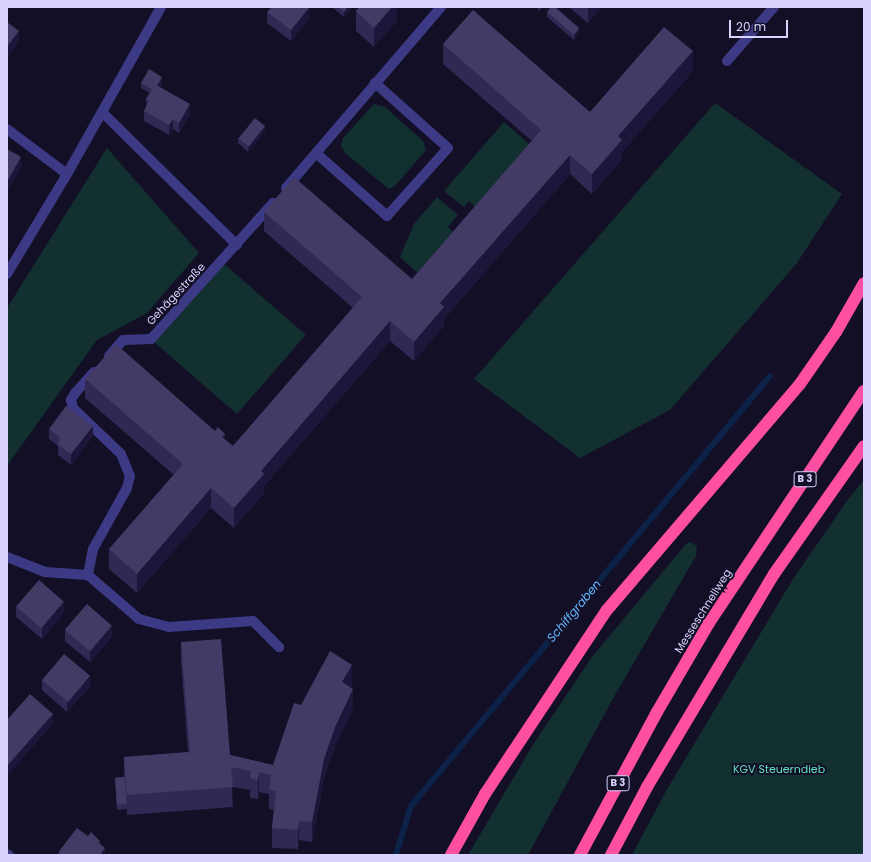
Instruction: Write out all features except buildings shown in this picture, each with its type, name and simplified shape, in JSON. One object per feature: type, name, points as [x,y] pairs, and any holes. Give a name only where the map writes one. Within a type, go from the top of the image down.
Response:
[{"type":"highway","points":[[450,855],[484,794],[607,610],[800,384],[836,332],[864,283]]},
{"type":"highway","name":"Messeschnellweg","points":[[580,855],[657,712],[709,623],[864,391]]},
{"type":"highway","points":[[611,855],[647,787],[774,574],[864,446]]},
{"type":"street","points":[[7,274],[68,174],[161,7]]},
{"type":"street","name":"Gehägestraße","points":[[88,575],[94,549],[127,488],[130,476],[121,454],[73,408],[71,400],[75,393],[123,340],[151,339],[237,244],[441,7]]},
{"type":"street","points":[[727,62],[774,7]]},
{"type":"street","points":[[316,153],[387,216],[448,148],[374,84]]},
{"type":"street","points":[[103,113],[237,244]]},
{"type":"street","points":[[7,129],[68,174]]},
{"type":"street","points":[[7,557],[45,572],[88,575],[139,619],[169,627],[253,621],[279,646]]},
{"type":"green space","points":[[715,103],[842,194],[797,263],[670,410],[580,458],[474,379]]},
{"type":"green space","points":[[374,104],[385,107],[423,141],[426,150],[395,186],[389,189],[345,153],[341,146],[343,138]]},
{"type":"green space","points":[[504,122],[536,150],[482,213],[469,201],[464,207],[444,191]]},
{"type":"green space","points":[[107,148],[199,253],[147,313],[97,340],[7,466],[7,308]]},
{"type":"green space","points":[[437,197],[458,215],[448,227],[460,239],[424,279],[400,257],[414,224]]},
{"type":"green space","points":[[222,262],[306,335],[237,414],[153,341]]},
{"type":"green space","name":"KGV Steuerndieb","points":[[864,480],[864,855],[632,855],[666,791],[793,579],[849,498]]},
{"type":"green space","points":[[690,542],[697,546],[696,556],[615,695],[528,855],[468,855],[534,743],[592,657],[686,544]]},
{"type":"waterway","name":"Schiffgraben","points":[[396,855],[411,806],[770,376]]}]
